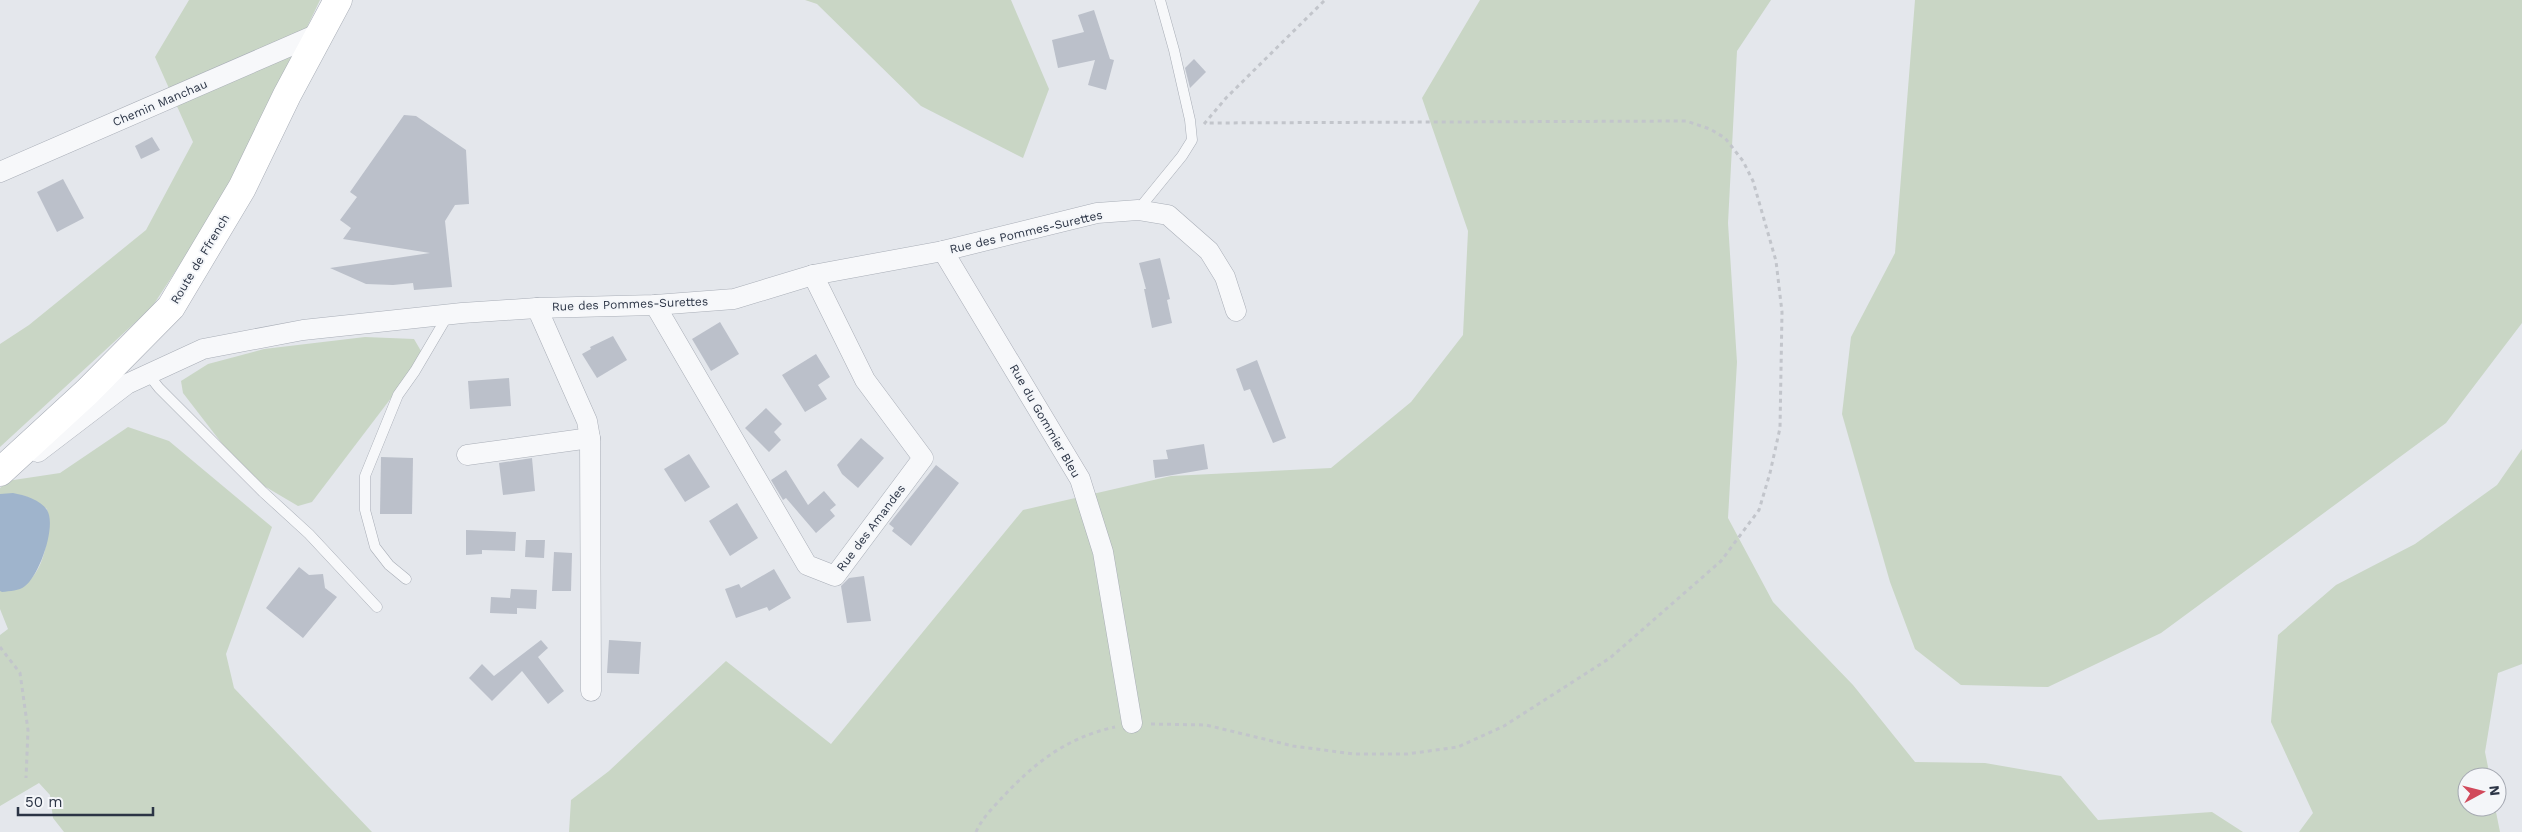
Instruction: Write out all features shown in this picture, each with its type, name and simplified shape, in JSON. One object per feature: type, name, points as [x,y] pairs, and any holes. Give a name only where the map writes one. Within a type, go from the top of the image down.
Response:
[{"type":"main road","name":"Route de Ffrench","points":[[0,473],[87,392],[171,307],[242,188],[287,95],[338,0]]},
{"type":"street","name":"Chemin Manchau","points":[[0,172],[320,34]]},
{"type":"street","name":"Rue des Pommes-Surettes","points":[[0,473],[23,464],[127,384],[203,348],[303,330],[448,314],[537,308],[655,305],[734,299],[813,275],[943,251],[1097,213],[1138,210],[1168,215],[1209,251],[1225,277],[1236,311]]},
{"type":"street","name":"Rue du Gommier Bleu","points":[[943,251],[1080,479],[1103,552],[1132,723]]},
{"type":"street","name":"Rue des Amandes","points":[[655,305],[807,565],[835,576],[923,458],[865,380],[813,275]]},
{"type":"street","points":[[537,308],[587,421],[590,438],[591,691]]},
{"type":"street","points":[[467,455],[590,438]]},
{"type":"lane","points":[[1138,210],[1182,156],[1192,140],[1190,120],[1174,50],[1160,0]]},
{"type":"lane","points":[[406,579],[389,565],[375,547],[365,510],[365,476],[398,395],[415,372],[448,314]]},
{"type":"lane","points":[[148,374],[159,388],[263,492],[309,534],[377,607]]},
{"type":"path","points":[[1192,140],[1226,98],[1325,0]]},
{"type":"path","points":[[976,832],[979,824],[1012,786],[1048,754],[1095,732],[1132,723],[1206,725],[1293,746],[1354,754],[1406,754],[1458,747],[1504,726],[1610,658],[1721,561],[1758,510],[1770,473],[1780,428],[1782,312],[1776,261],[1753,181],[1743,161],[1726,138],[1710,129],[1686,121],[1205,123]]},
{"type":"path","points":[[0,647],[20,673],[28,730],[26,778]]},
{"type":"green space","points":[[189,0],[320,0],[230,188],[152,307],[0,447],[0,344],[29,325],[146,230],[193,142],[155,57]]},
{"type":"green space","points":[[805,0],[1011,0],[1049,89],[1023,158],[921,106],[817,4]]},
{"type":"green space","points":[[1480,0],[1771,0],[1737,51],[1728,223],[1737,362],[1728,518],[1773,602],[1853,685],[1915,762],[1985,763],[2061,776],[2098,820],[2212,812],[2243,832],[569,832],[571,800],[609,771],[726,661],[831,744],[1023,510],[1171,476],[1331,468],[1411,402],[1463,335],[1468,231],[1422,98]]},
{"type":"green space","points":[[1915,0],[2522,0],[2522,323],[2446,423],[2161,633],[2048,687],[1961,685],[1915,649],[1890,582],[1842,414],[1851,337],[1895,253]]},
{"type":"green space","points":[[365,337],[414,339],[421,351],[420,360],[312,502],[298,506],[247,476],[183,393],[181,381],[208,364],[264,349]]},
{"type":"green space","points":[[128,427],[169,441],[272,527],[226,654],[234,688],[372,832],[64,832],[53,818],[50,795],[39,783],[0,806],[0,635],[8,629],[0,609],[0,591],[14,590],[26,584],[34,575],[41,563],[45,550],[48,522],[47,509],[25,496],[0,494],[0,488],[7,481],[60,473]]},
{"type":"green space","points":[[2522,449],[2522,664],[2498,673],[2485,752],[2488,767],[2457,767],[2457,817],[2497,817],[2500,832],[2299,832],[2313,813],[2271,722],[2278,635],[2336,585],[2415,544],[2497,485]]},
{"type":"water","points":[[13,493],[32,498],[41,503],[50,517],[50,527],[41,562],[30,581],[20,589],[2,592],[0,591],[0,494]]},
{"type":"building","points":[[1094,10],[1110,59],[1114,60],[1106,90],[1088,85],[1095,60],[1058,68],[1052,40],[1084,32],[1078,15]]},
{"type":"building","points":[[1194,59],[1206,72],[1190,88],[1185,68]]},
{"type":"building","points":[[404,115],[416,116],[466,150],[469,204],[455,205],[445,221],[452,287],[414,290],[413,283],[393,285],[366,284],[330,268],[430,253],[343,239],[351,228],[340,220],[357,197],[350,192]]},
{"type":"building","points":[[152,137],[160,150],[141,159],[135,146]]},
{"type":"building","points":[[63,179],[84,218],[57,232],[37,192]]},
{"type":"building","points":[[1160,258],[1170,299],[1167,300],[1172,323],[1152,328],[1144,289],[1146,289],[1139,263]]},
{"type":"building","points":[[720,322],[739,354],[711,371],[692,339]]},
{"type":"building","points":[[613,336],[627,360],[597,378],[582,354],[591,349],[590,347]]},
{"type":"building","points":[[816,354],[830,377],[818,385],[827,399],[805,412],[782,375]]},
{"type":"building","points":[[1257,360],[1286,438],[1273,443],[1250,389],[1244,391],[1236,369]]},
{"type":"building","points":[[509,378],[511,406],[470,409],[468,381]]},
{"type":"building","points":[[766,408],[782,424],[774,432],[781,440],[769,452],[745,428]]},
{"type":"building","points":[[861,438],[884,458],[858,488],[842,474],[837,465]]},
{"type":"building","points":[[1204,444],[1208,469],[1155,478],[1153,460],[1168,459],[1166,450]]},
{"type":"building","points":[[689,454],[710,487],[685,502],[664,469]]},
{"type":"building","points":[[381,457],[413,458],[412,514],[380,514]]},
{"type":"building","points":[[532,458],[535,491],[503,495],[499,463]]},
{"type":"building","points":[[936,465],[959,483],[911,546],[892,531],[894,528],[889,524]]},
{"type":"building","points":[[786,470],[808,505],[824,491],[836,505],[830,510],[835,516],[816,533],[786,498],[783,500],[771,480]]},
{"type":"building","points":[[737,503],[758,538],[730,556],[709,521]]},
{"type":"building","points":[[466,530],[516,532],[515,551],[482,550],[482,554],[466,555]]},
{"type":"building","points":[[526,540],[545,540],[544,558],[525,557]]},
{"type":"building","points":[[554,552],[572,553],[571,591],[552,591]]},
{"type":"building","points":[[299,567],[309,575],[323,574],[325,588],[337,597],[303,638],[266,608]]},
{"type":"building","points":[[774,569],[791,598],[769,611],[767,607],[736,618],[725,589],[739,584],[741,588]]},
{"type":"building","points":[[864,576],[871,621],[847,623],[841,586],[849,578]]},
{"type":"building","points":[[511,589],[537,590],[536,609],[517,608],[517,614],[490,613],[491,597],[510,598]]},
{"type":"building","points":[[541,640],[548,648],[538,657],[564,691],[548,704],[522,671],[492,701],[469,678],[482,664],[494,676]]},
{"type":"building","points":[[609,640],[641,642],[639,674],[607,673]]}]
